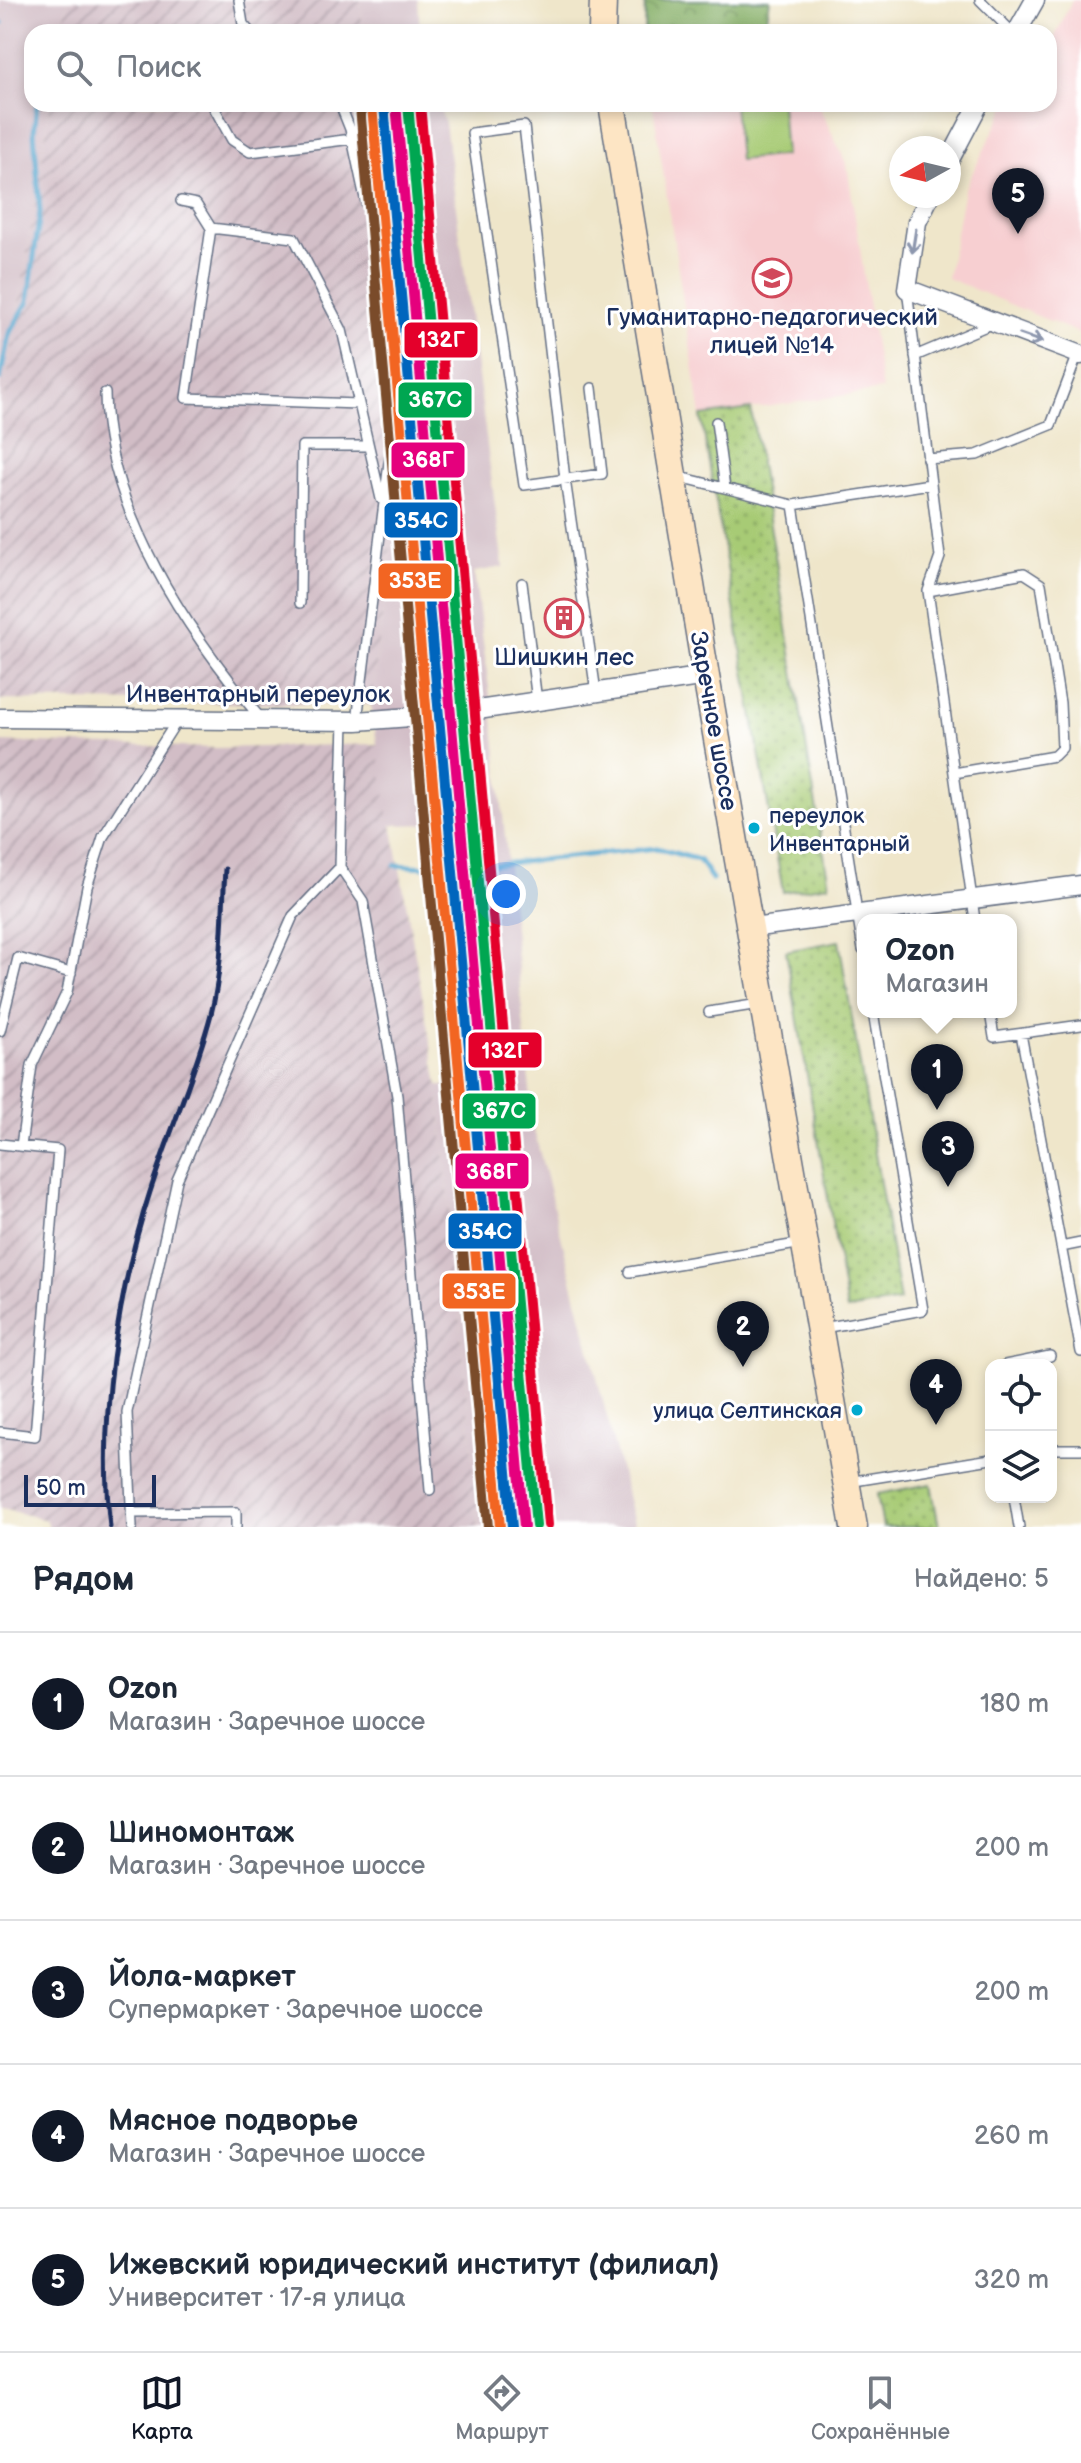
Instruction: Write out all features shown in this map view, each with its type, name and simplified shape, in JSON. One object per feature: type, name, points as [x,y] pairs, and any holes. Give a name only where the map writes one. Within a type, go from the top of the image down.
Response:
[{"type":"main road","points":[[602,24],[603,0]]},
{"type":"main road","name":"Заречное шоссе","points":[[613,112],[706,676],[854,1527]]},
{"type":"street","points":[[1019,24],[1035,0]]},
{"type":"street","points":[[961,138],[975,112]]},
{"type":"street","points":[[924,208],[917,222],[907,289],[991,324],[1080,355]]},
{"type":"street","name":"Инвентарный переулок","points":[[0,718],[350,721],[451,714],[706,676]]},
{"type":"street","points":[[872,914],[1081,885]]},
{"type":"street","points":[[751,928],[857,916]]},
{"type":"lane","points":[[239,0],[243,24]]},
{"type":"lane","points":[[980,0],[1006,24]]},
{"type":"lane","points":[[216,112],[232,140],[250,152],[352,139]]},
{"type":"lane","points":[[343,112],[352,139],[385,291],[391,446],[350,721],[340,867],[363,901],[397,1096],[430,1490]]},
{"type":"lane","points":[[592,388],[602,474],[565,479],[524,485],[472,133],[524,126],[565,479],[596,692]]},
{"type":"lane","points":[[181,201],[196,204],[211,228],[186,398],[358,404]]},
{"type":"lane","points":[[211,228],[294,238],[342,330],[383,506]]},
{"type":"lane","points":[[907,289],[940,557],[928,591],[974,914]]},
{"type":"lane","points":[[915,356],[991,324]]},
{"type":"lane","points":[[927,459],[977,455],[1051,425],[1080,355]]},
{"type":"lane","points":[[105,393],[105,429],[113,469],[130,518],[173,596],[262,720]]},
{"type":"lane","points":[[716,422],[725,488]]},
{"type":"lane","points":[[300,603],[302,446],[368,446]]},
{"type":"lane","points":[[673,475],[793,505],[930,484]]},
{"type":"lane","points":[[793,505],[857,916]]},
{"type":"lane","points":[[928,591],[1024,573],[1034,577],[1041,584],[1060,703],[1062,748],[1054,756],[954,773]]},
{"type":"lane","points":[[522,583],[537,701]]},
{"type":"lane","points":[[21,1146],[32,1065],[67,992],[87,887],[103,837],[178,719]]},
{"type":"lane","points":[[132,1527],[127,1412],[177,1180],[293,916],[340,867]]},
{"type":"lane","points":[[0,1031],[18,958],[71,973]]},
{"type":"lane","points":[[709,1012],[762,1004]]},
{"type":"lane","points":[[818,1328],[923,1310],[874,1018]]},
{"type":"lane","points":[[991,1018],[994,1037],[1081,1025]]},
{"type":"lane","points":[[1021,1034],[1081,1352]]},
{"type":"lane","points":[[0,1144],[58,1150],[35,1436],[0,1432]]},
{"type":"lane","points":[[630,1272],[803,1243]]},
{"type":"lane","points":[[1061,1247],[1081,1243]]},
{"type":"lane","points":[[1035,1359],[1050,1356]]},
{"type":"lane","points":[[1057,1449],[1081,1449]]},
{"type":"lane","points":[[847,1483],[985,1460]]},
{"type":"lane","points":[[1015,1503],[1019,1527]]},
{"type":"lane","points":[[131,1513],[236,1512],[236,1527]]},
{"type":"shaded area","points":[[0,0],[68,0],[63,24],[24,24],[24,112],[49,112],[0,424]]},
{"type":"shaded area","points":[[68,0],[360,0],[362,24],[63,24]]},
{"type":"shaded area","points":[[360,0],[418,0],[420,24],[362,24]]},
{"type":"shaded area","points":[[1072,0],[1081,0],[1081,334],[947,278],[964,190],[1003,112],[1057,112],[1057,32]]},
{"type":"shaded area","points":[[49,112],[371,112],[393,245],[404,445],[371,705],[0,700],[0,424]]},
{"type":"shaded area","points":[[371,112],[441,112],[445,123],[503,567],[474,572],[495,735],[534,1130],[635,1527],[479,1527],[438,1085],[466,1087],[437,901],[434,824],[390,825],[371,705],[404,445],[393,245]]},
{"type":"shaded area","name":"Гуманитарно-педагогический лицей №14","points":[[654,112],[822,112],[847,165],[882,390],[701,416]]},
{"type":"shaded area","points":[[0,742],[217,748],[378,744],[438,1085],[479,1527],[49,1527],[46,1520],[0,1508]]},
{"type":"green space","points":[[645,0],[770,0],[767,19],[761,24],[644,24]]},
{"type":"green space","points":[[735,112],[782,112],[785,155],[739,160]]},
{"type":"green space","points":[[751,409],[829,885],[783,892],[701,416]]},
{"type":"green space","points":[[839,941],[900,1301],[847,1310],[786,951]]},
{"type":"green space","points":[[931,1484],[939,1527],[883,1527],[877,1494]]},
{"type":"waterway","points":[[0,379],[9,334],[28,302],[40,212],[34,132],[36,112]]},
{"type":"waterway","points":[[491,865],[657,848],[699,860],[712,879]]},
{"type":"waterway","points":[[395,865],[458,869]]},
{"type":"railway","points":[[110,1527],[107,1486],[109,1401],[120,1315],[138,1231],[211,1014],[220,960],[225,869]]},
{"type":"transit line","points":[[360,112],[488,1527]]},
{"type":"transit line","name":"353Е","points":[[373,112],[500,1527]]},
{"type":"transit line","name":"354С","points":[[385,112],[512,1527]]},
{"type":"transit line","name":"368Г","points":[[397,112],[524,1527]]},
{"type":"transit line","name":"367С","points":[[409,112],[536,1526]]},
{"type":"transit line","name":"132Г","points":[[421,112],[548,1525]]},
{"type":"place","name":"Ижевский юридический институт (филиал)","points":[[1018,234]]},
{"type":"place","name":"Гуманитарно-педагогический лицей №14","points":[[772,278]]},
{"type":"place","name":"Шишкин лес","points":[[564,618]]},
{"type":"place","name":"переулок Инвентарный","points":[[754,828]]},
{"type":"place","name":"Ozon","points":[[937,1110]]},
{"type":"place","name":"Йола-маркет","points":[[948,1187]]},
{"type":"place","name":"Шиномонтаж","points":[[743,1367]]},
{"type":"place","name":"улица Селтинская","points":[[857,1410]]},
{"type":"place","name":"Мясное подворье","points":[[936,1425]]}]
